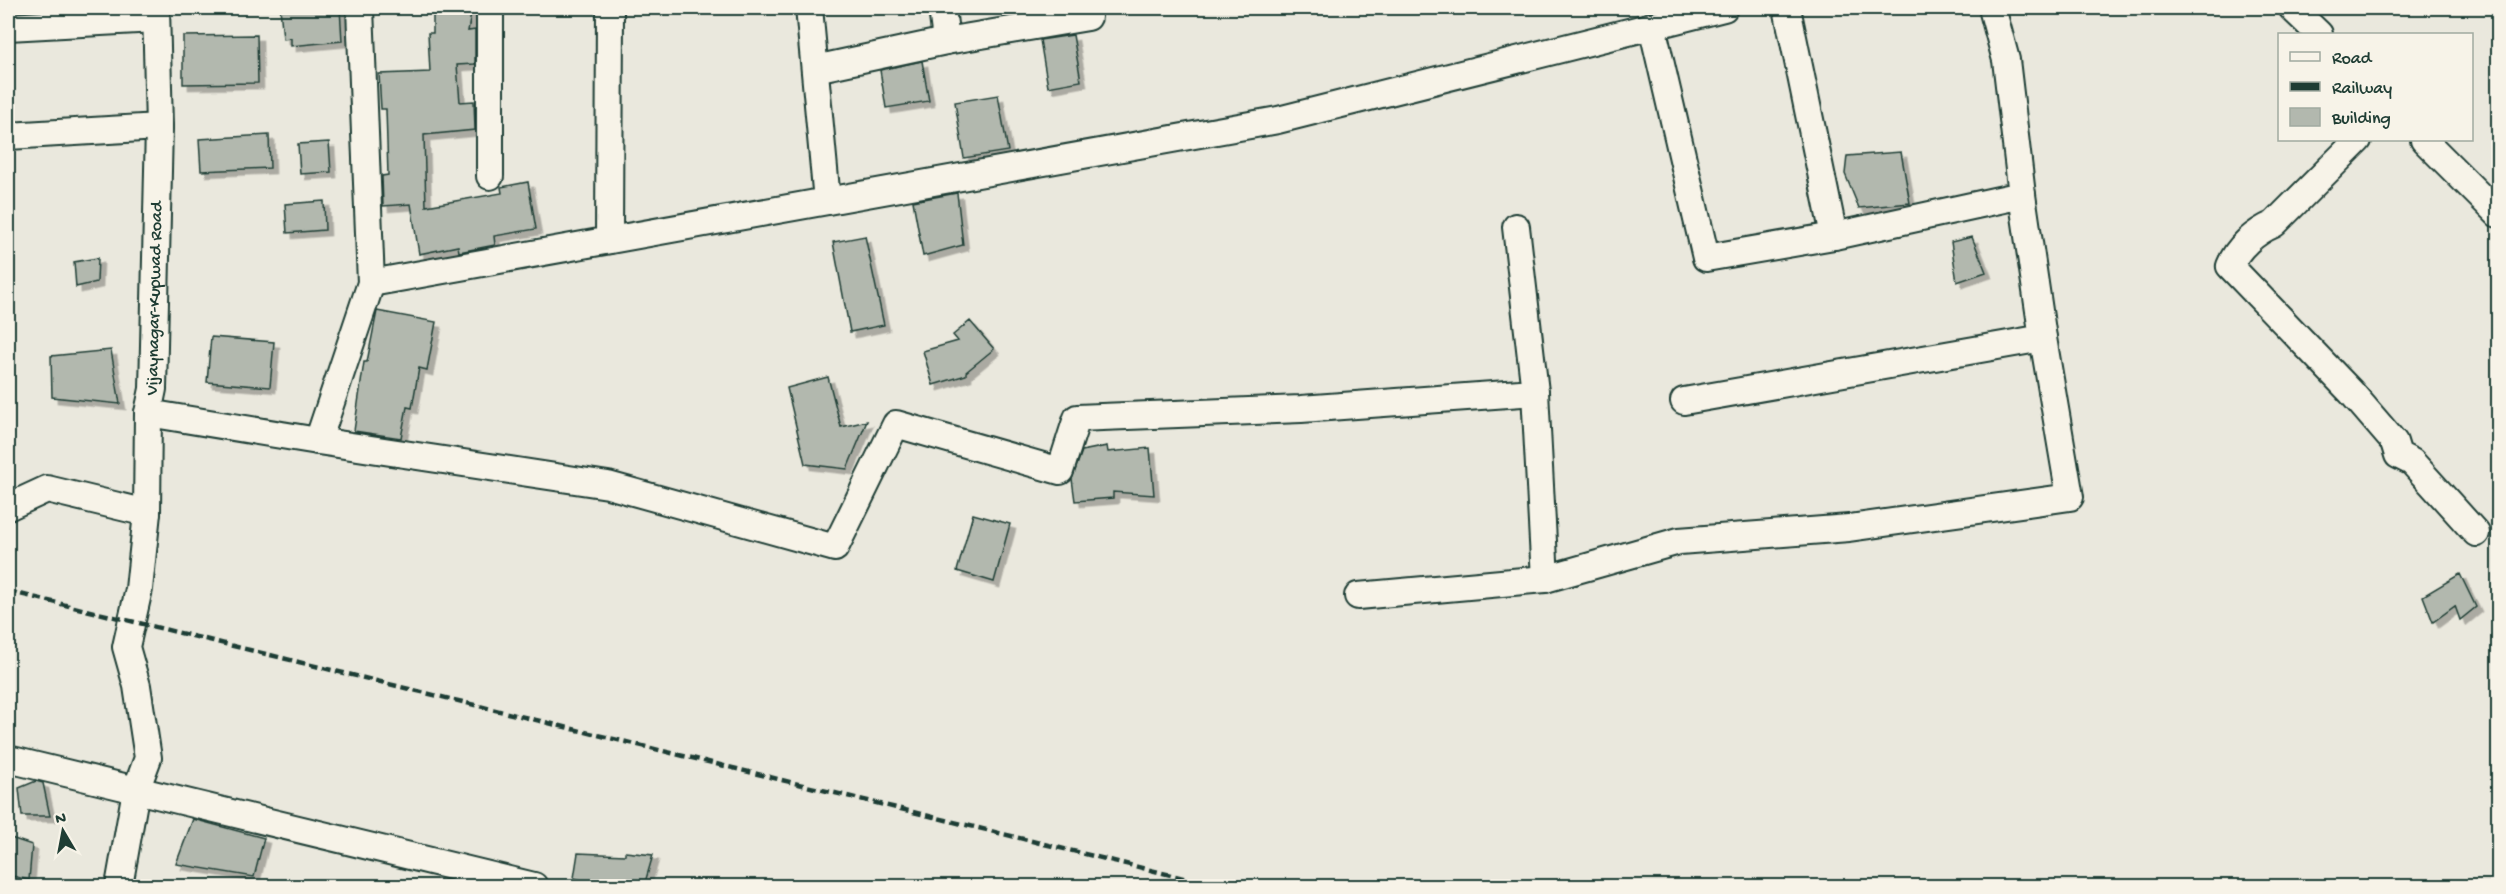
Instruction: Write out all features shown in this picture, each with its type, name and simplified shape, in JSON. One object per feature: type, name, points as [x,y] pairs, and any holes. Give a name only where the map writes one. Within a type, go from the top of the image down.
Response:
[{"type":"street","points":[[318,441],[370,283],[360,8]]},
{"type":"street","points":[[490,8],[490,176]]},
{"type":"street","points":[[609,240],[610,8]]},
{"type":"street","points":[[809,8],[827,201]]},
{"type":"street","points":[[942,8],[946,41]]},
{"type":"street","points":[[370,283],[1278,120],[1724,8]]},
{"type":"street","points":[[1787,8],[1834,236]]},
{"type":"street","points":[[1358,596],[1545,579],[1679,541],[1849,528],[2070,497],[2022,195],[2006,60],[1992,8]]},
{"type":"street","points":[[2292,8],[2318,33]]},
{"type":"street","points":[[8,27],[156,13]]},
{"type":"street","name":"Vijaynagar-Kupwad Road","points":[[136,790],[148,758],[137,686],[126,647],[138,589],[147,513],[148,413],[153,389],[159,127],[156,13]]},
{"type":"street","points":[[815,69],[946,41],[1088,17]]},
{"type":"street","points":[[1652,26],[1706,258],[1834,236],[2022,195]]},
{"type":"street","points":[[8,136],[159,127]]},
{"type":"street","points":[[2357,141],[2274,224],[2259,230],[2234,257],[2230,266],[2394,441],[2398,455],[2412,462],[2476,533]]},
{"type":"street","points":[[2425,141],[2499,214]]},
{"type":"street","points":[[1516,227],[1535,392],[1545,579]]},
{"type":"street","points":[[1684,401],[2043,338]]},
{"type":"street","points":[[148,413],[608,485],[835,548],[896,424],[1059,471],[1077,418],[1301,409],[1535,392]]},
{"type":"street","points":[[8,507],[47,489],[147,513]]},
{"type":"street","points":[[8,759],[534,886]]},
{"type":"street","points":[[119,886],[136,790]]},
{"type":"building","points":[[280,8],[340,8],[342,41],[291,46],[291,38],[283,39]]},
{"type":"building","points":[[433,8],[472,8],[468,31],[475,30],[475,64],[457,65],[460,102],[474,101],[475,130],[424,135],[426,206],[502,193],[501,187],[528,182],[536,229],[494,236],[495,245],[459,252],[458,246],[419,254],[411,204],[383,206],[382,176],[388,175],[386,109],[381,109],[379,74],[430,72],[428,33],[433,33]]},
{"type":"building","points":[[257,35],[258,83],[183,84],[183,36]]},
{"type":"building","points":[[1073,35],[1081,81],[1048,87],[1040,40]]},
{"type":"building","points":[[922,61],[929,101],[886,108],[880,70]]},
{"type":"building","points":[[998,95],[1008,151],[964,158],[955,102]]},
{"type":"building","points":[[269,135],[270,168],[201,171],[199,139]]},
{"type":"building","points":[[329,142],[331,172],[300,174],[298,144]]},
{"type":"building","points":[[1901,152],[1910,203],[1859,208],[1845,174],[1847,156]]},
{"type":"building","points":[[957,193],[963,245],[923,256],[913,201]]},
{"type":"building","points":[[324,201],[325,230],[287,233],[285,204]]},
{"type":"building","points":[[865,236],[884,325],[850,332],[833,242]]},
{"type":"building","points":[[1972,237],[1986,272],[1957,282],[1951,242]]},
{"type":"building","points":[[98,258],[97,282],[76,287],[74,262]]},
{"type":"building","points":[[377,311],[436,322],[427,370],[419,368],[412,408],[407,407],[401,438],[354,431],[364,362],[367,362]]},
{"type":"building","points":[[970,321],[994,349],[966,372],[966,375],[933,385],[923,351],[958,341],[953,335]]},
{"type":"building","points":[[211,337],[274,342],[270,387],[207,382]]},
{"type":"building","points":[[111,350],[120,404],[52,397],[51,356]]},
{"type":"building","points":[[828,377],[841,427],[867,421],[847,469],[805,464],[787,388]]},
{"type":"building","points":[[1107,446],[1108,452],[1150,448],[1154,495],[1113,492],[1113,498],[1075,501],[1072,479],[1082,451]]},
{"type":"building","points":[[973,514],[1010,524],[994,582],[957,571]]},
{"type":"building","points":[[2460,574],[2476,607],[2460,620],[2455,606],[2433,622],[2423,596]]},
{"type":"building","points":[[36,781],[43,783],[50,816],[22,816],[19,788]]},
{"type":"building","points":[[193,819],[264,838],[254,877],[176,864]]},
{"type":"building","points":[[8,837],[32,845],[29,880],[8,875]]},
{"type":"building","points":[[625,852],[653,855],[644,886],[604,886],[574,878],[578,853],[625,855]]},
{"type":"railway","points":[[8,591],[1216,886]]}]
